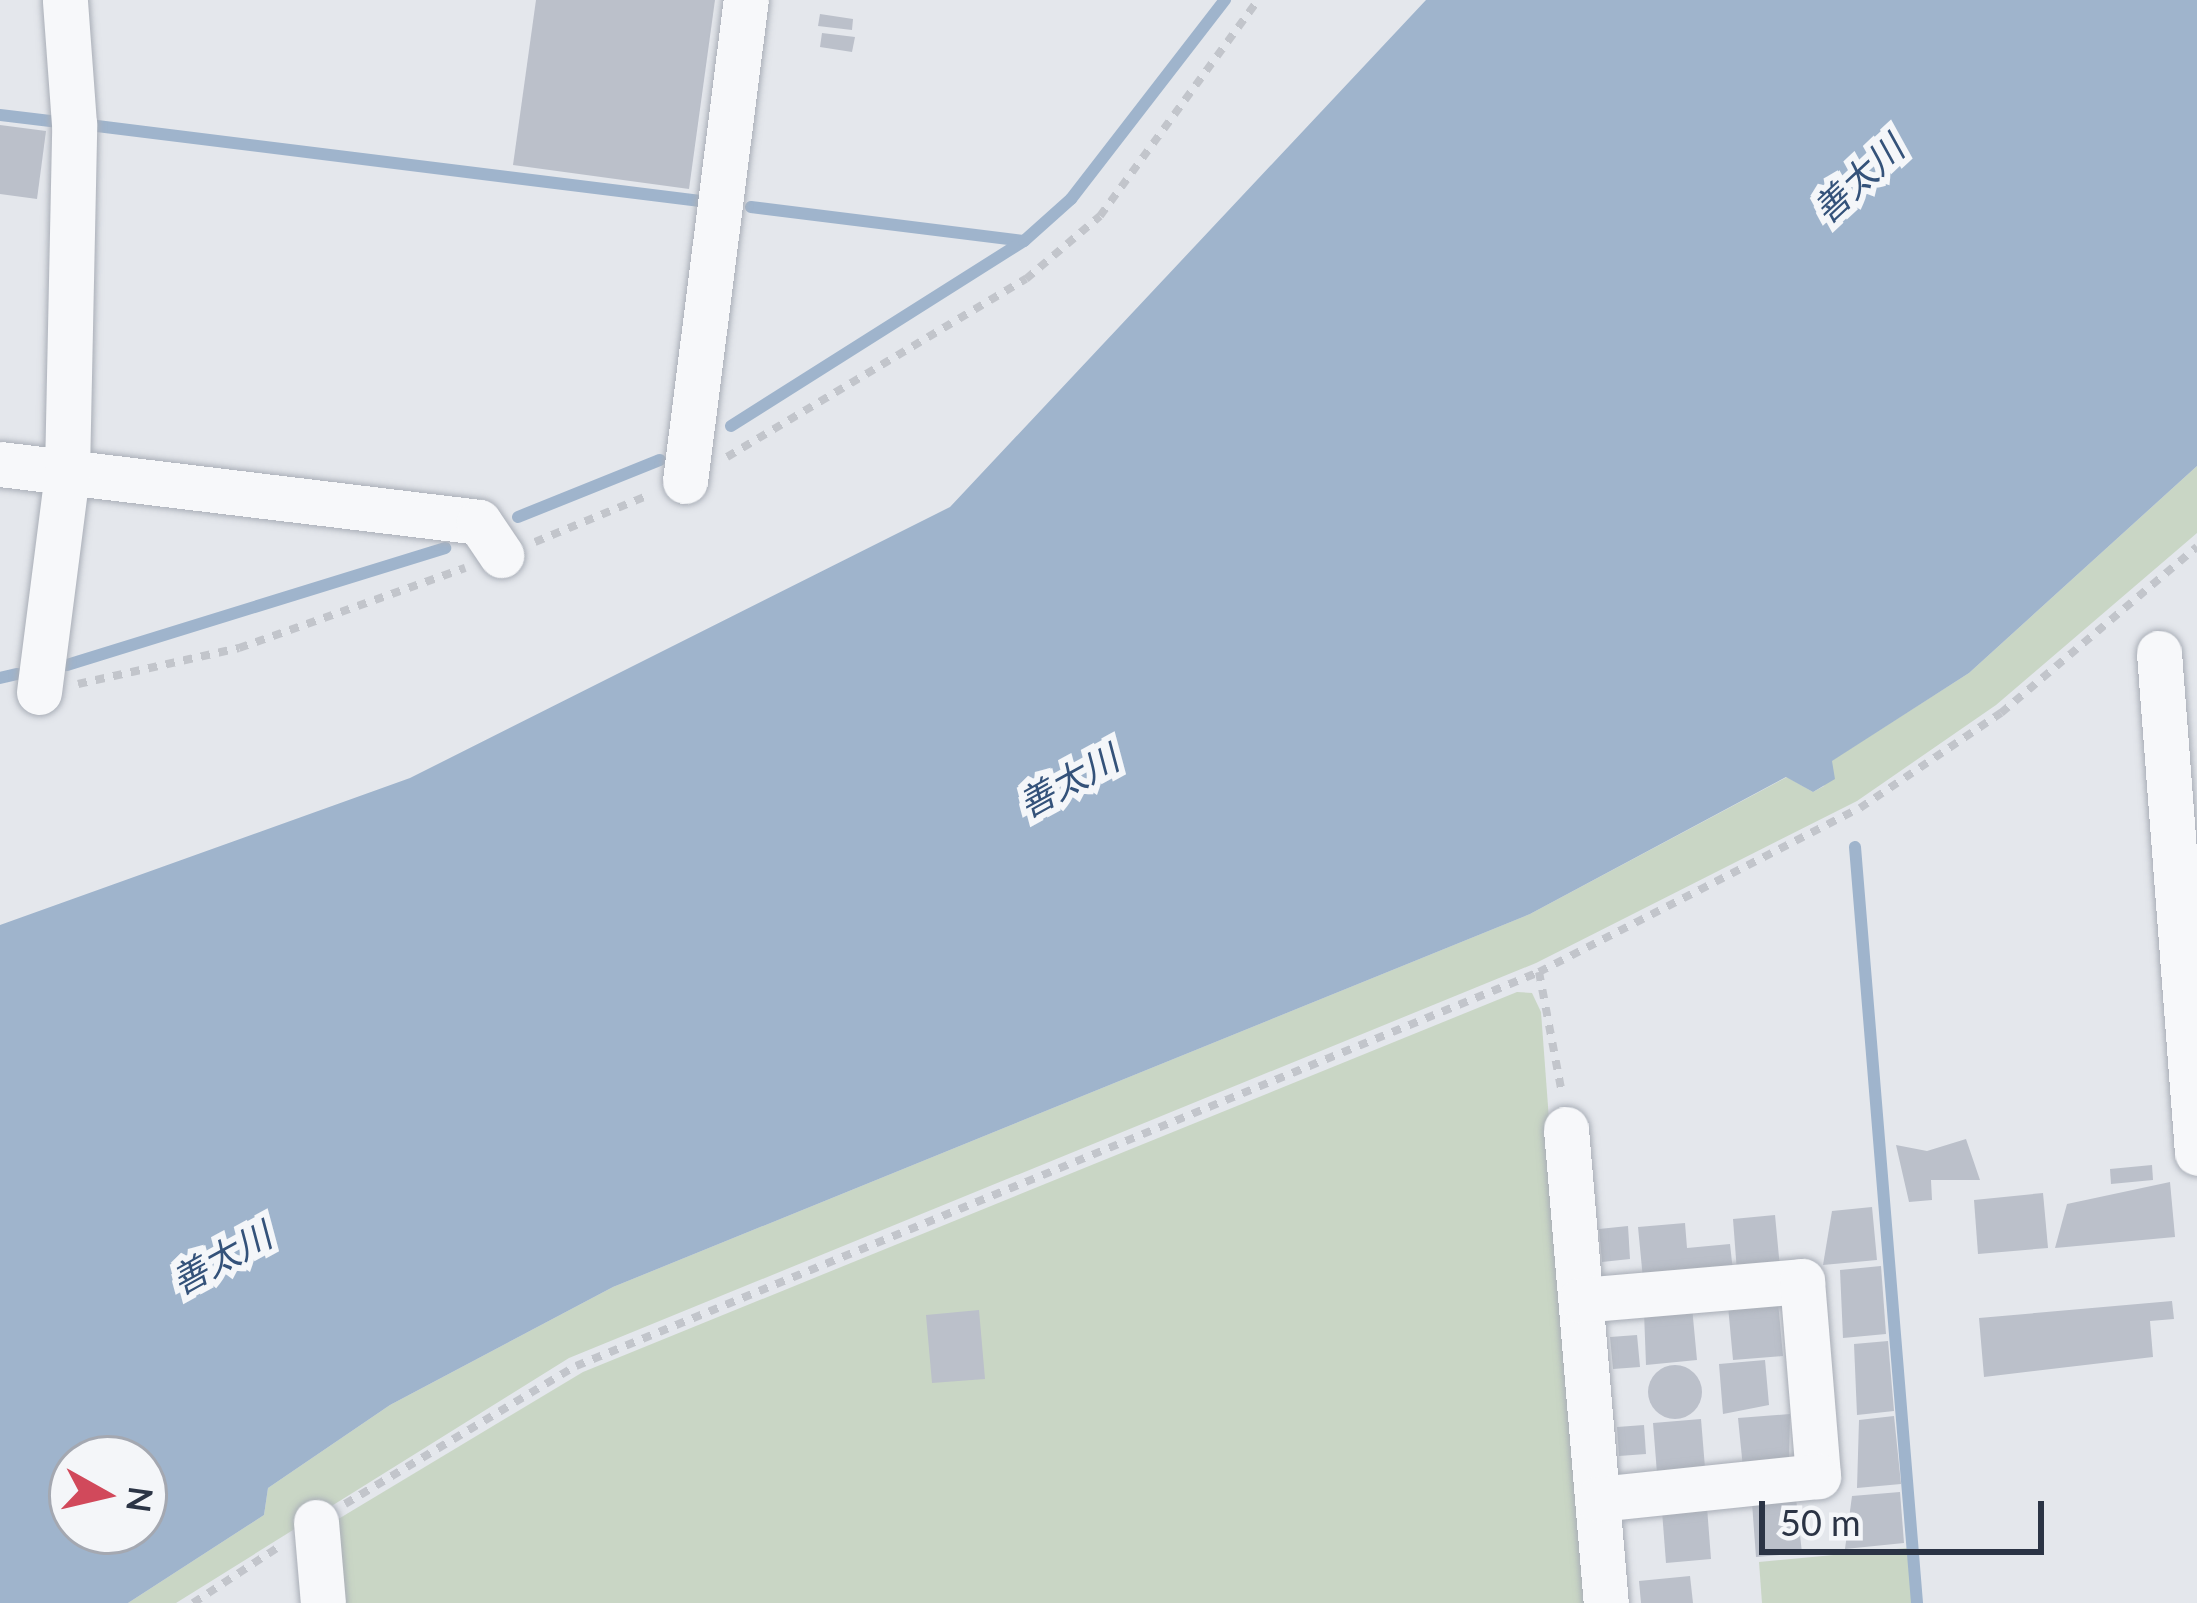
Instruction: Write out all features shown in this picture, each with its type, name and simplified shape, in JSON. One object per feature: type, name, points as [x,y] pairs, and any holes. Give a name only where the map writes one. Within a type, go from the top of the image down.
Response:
[{"type":"street","points":[[39,692],[67,472],[74,124],[65,0]]},
{"type":"street","points":[[685,481],[746,0]]},
{"type":"street","points":[[0,464],[479,522],[502,555]]},
{"type":"street","points":[[2159,653],[2197,1153]]},
{"type":"street","points":[[1566,1129],[1606,1603]]},
{"type":"street","points":[[1581,1300],[1802,1281],[1818,1476],[1598,1499]]},
{"type":"street","points":[[316,1522],[323,1603]]},
{"type":"path","points":[[39,692],[239,648],[502,555],[685,481],[1026,279],[1100,216],[1258,0]]},
{"type":"path","points":[[193,1603],[316,1522],[559,1376],[718,1301],[1539,972],[1860,808],[2001,713],[2197,547]]},
{"type":"path","points":[[1539,972],[1566,1129]]},
{"type":"green space","points":[[2197,466],[2197,533],[1996,705],[1857,801],[1536,963],[569,1358],[176,1603],[128,1603],[264,1515],[268,1488],[390,1405],[613,1287],[1530,914],[1787,777],[1813,792],[1824,786],[1831,761],[1969,673]]},
{"type":"green space","points":[[1517,992],[1532,993],[1541,1012],[1585,1603],[333,1603],[325,1527],[583,1372]]},
{"type":"green space","points":[[1907,1548],[1912,1603],[1762,1603],[1759,1562]]},
{"type":"water","name":"善太川","points":[[1426,0],[2197,0],[2197,466],[1969,673],[1832,761],[1835,779],[1813,792],[1786,777],[1530,914],[613,1287],[390,1405],[268,1488],[264,1515],[128,1603],[0,1603],[0,925],[410,778],[950,507]]},
{"type":"building","points":[[536,0],[715,0],[689,189],[513,165]]},
{"type":"building","points":[[820,14],[853,19],[852,30],[818,26]]},
{"type":"building","points":[[822,33],[855,37],[852,52],[820,47]]},
{"type":"building","points":[[0,125],[46,131],[37,199],[0,194]]},
{"type":"building","points":[[1966,1139],[1980,1180],[1931,1180],[1932,1200],[1909,1202],[1896,1145],[1927,1151]]},
{"type":"building","points":[[2152,1165],[2153,1180],[2111,1184],[2110,1169]]},
{"type":"building","points":[[2170,1182],[2175,1237],[2055,1248],[2067,1204]]},
{"type":"building","points":[[2043,1193],[2048,1248],[1978,1254],[1974,1200]]},
{"type":"building","points":[[1872,1207],[1877,1260],[1823,1265],[1832,1211]]},
{"type":"building","points":[[1775,1215],[1780,1268],[1737,1272],[1733,1219]]},
{"type":"building","points":[[1685,1223],[1687,1248],[1730,1244],[1733,1271],[1643,1279],[1638,1227]]},
{"type":"building","points":[[1628,1226],[1630,1259],[1602,1262],[1599,1229]]},
{"type":"building","points":[[1881,1266],[1886,1334],[1843,1338],[1840,1270]]},
{"type":"building","points":[[2172,1301],[2174,1319],[2150,1321],[2153,1357],[1984,1377],[1979,1318]]},
{"type":"building","points":[[1778,1302],[1783,1356],[1733,1360],[1728,1306]]},
{"type":"building","points":[[1692,1307],[1697,1360],[1646,1365],[1644,1312]]},
{"type":"building","points":[[979,1310],[985,1379],[932,1383],[926,1315]]},
{"type":"building","points":[[1637,1335],[1640,1367],[1613,1369],[1610,1337]]},
{"type":"building","points":[[1888,1341],[1894,1411],[1857,1415],[1854,1344]]},
{"type":"building","points":[[1765,1360],[1769,1405],[1723,1414],[1719,1364]]},
{"type":"building","points":[[1675,1365],[1694,1373],[1702,1392],[1694,1411],[1675,1419],[1656,1411],[1648,1392],[1656,1373]]},
{"type":"building","points":[[1790,1414],[1789,1464],[1743,1468],[1738,1418]]},
{"type":"building","points":[[1894,1416],[1901,1484],[1857,1488],[1859,1420]]},
{"type":"building","points":[[1701,1419],[1705,1468],[1657,1473],[1653,1423]]},
{"type":"building","points":[[1644,1425],[1646,1454],[1619,1456],[1617,1427]]},
{"type":"building","points":[[1900,1492],[1904,1543],[1845,1549],[1852,1496]]},
{"type":"building","points":[[1796,1498],[1802,1553],[1756,1557],[1752,1503]]},
{"type":"building","points":[[1707,1507],[1711,1559],[1666,1563],[1662,1511]]},
{"type":"building","points":[[1690,1576],[1693,1603],[1641,1603],[1639,1581]]},
{"type":"waterway","points":[[731,426],[1024,241],[1071,199],[1225,0]]},
{"type":"waterway","points":[[0,115],[59,122]]},
{"type":"waterway","points":[[97,126],[700,201]]},
{"type":"waterway","points":[[751,207],[1023,241]]},
{"type":"waterway","points":[[518,517],[660,460]]},
{"type":"waterway","points":[[67,665],[445,548]]},
{"type":"waterway","points":[[0,678],[18,674]]},
{"type":"waterway","points":[[1855,847],[1917,1603]]}]
